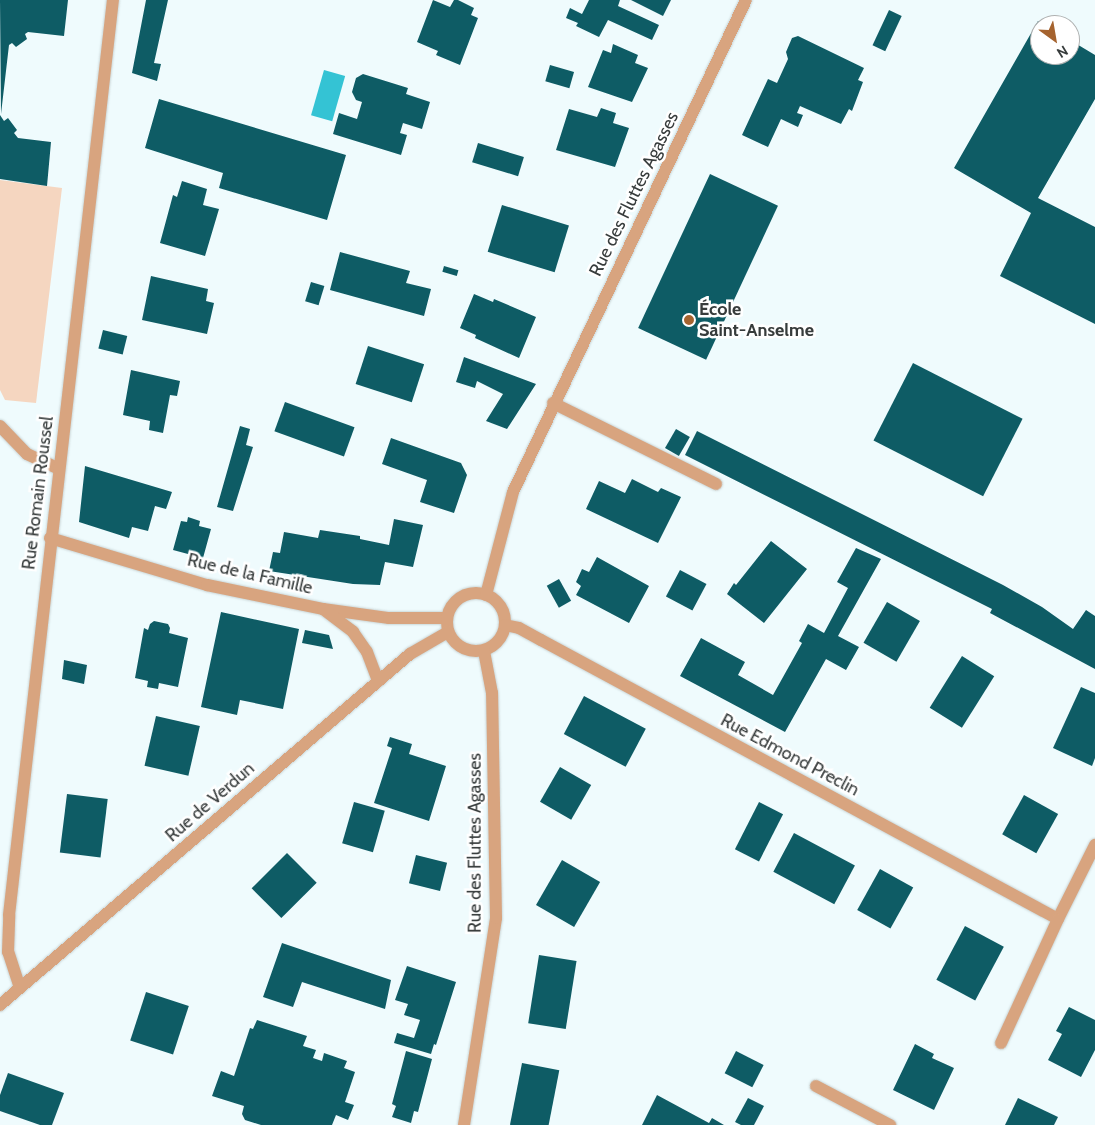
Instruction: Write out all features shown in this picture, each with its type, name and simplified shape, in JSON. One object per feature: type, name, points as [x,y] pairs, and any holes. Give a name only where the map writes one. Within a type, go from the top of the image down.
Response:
[{"type":"street","name":"Rue Romain Roussel","points":[[20,988],[8,952],[8,915],[113,0]]},
{"type":"street","name":"Rue des Fluttes Agasses","points":[[486,595],[513,492],[553,403],[746,0]]},
{"type":"street","points":[[553,403],[716,484]]},
{"type":"street","points":[[0,426],[27,454],[58,469]]},
{"type":"street","name":"Rue de la Famille","points":[[50,538],[207,585],[323,609],[389,618],[447,618]]},
{"type":"street","points":[[473,593],[486,595],[499,604],[504,612],[505,625],[499,640],[484,651],[465,650],[456,644],[448,632],[447,618],[456,601],[464,595],[473,593]]},
{"type":"street","points":[[323,609],[353,632],[367,652],[378,681]]},
{"type":"street","name":"Rue Edmond Preclin","points":[[505,625],[519,628],[1058,919]]},
{"type":"street","name":"Rue de Verdun","points":[[0,1005],[410,654],[448,632]]},
{"type":"street","name":"Rue des Fluttes Agasses","points":[[464,1125],[496,918],[492,693],[484,651]]},
{"type":"street","points":[[1001,1043],[1058,919],[1095,845]]},
{"type":"street","points":[[816,1086],[890,1125]]},
{"type":"shaded area","points":[[0,180],[62,188],[36,403],[5,400],[0,390]]},
{"type":"water","points":[[324,70],[345,76],[332,121],[311,115]]},
{"type":"building","points":[[0,0],[68,0],[64,36],[28,32],[25,34],[27,39],[16,47],[12,43],[9,45],[1,114]]},
{"type":"building","points":[[146,0],[168,0],[154,63],[161,64],[157,81],[132,73]]},
{"type":"building","points":[[433,0],[450,7],[454,0],[458,0],[474,8],[471,15],[478,18],[460,65],[436,55],[438,51],[417,42]]},
{"type":"building","points":[[589,0],[620,0],[618,6],[659,25],[652,40],[608,20],[599,37],[576,26],[578,23],[566,18],[570,8],[582,14]]},
{"type":"building","points":[[631,0],[671,0],[663,16]]},
{"type":"building","points":[[889,10],[902,16],[885,51],[873,45]]},
{"type":"building","points":[[1030,35],[1030,65],[1080,65],[1080,46],[1095,55],[1095,99],[1038,198],[1095,227],[1095,324],[1000,276],[1031,213],[954,168]]},
{"type":"building","points":[[798,36],[864,68],[858,80],[863,82],[852,111],[849,109],[841,124],[800,106],[797,113],[803,115],[798,127],[781,119],[768,147],[742,135],[768,79],[777,83],[788,59],[786,52],[792,38]]},
{"type":"building","points":[[613,44],[638,55],[635,63],[648,68],[632,102],[588,87],[603,50],[611,53]]},
{"type":"building","points":[[550,65],[574,72],[569,88],[545,81]]},
{"type":"building","points":[[363,74],[408,88],[406,94],[430,102],[422,129],[403,123],[400,133],[407,135],[401,155],[333,134],[339,113],[357,119],[362,102],[356,100],[352,92],[356,78]]},
{"type":"building","points":[[159,99],[346,155],[327,220],[219,188],[223,173],[145,148]]},
{"type":"building","points":[[601,108],[616,113],[613,123],[629,128],[615,167],[556,150],[569,109],[597,117]]},
{"type":"building","points":[[0,115],[4,121],[8,118],[17,130],[14,133],[18,138],[51,142],[47,186],[0,179]]},
{"type":"building","points":[[478,143],[524,157],[518,176],[472,162]]},
{"type":"building","points":[[710,174],[778,206],[706,360],[638,328]]},
{"type":"building","points":[[182,181],[207,189],[203,205],[219,209],[205,256],[160,243],[173,195],[177,197]]},
{"type":"building","points":[[502,205],[569,225],[555,272],[488,252]]},
{"type":"building","points":[[340,252],[410,271],[406,283],[431,289],[424,316],[330,290]]},
{"type":"building","points":[[444,266],[458,270],[457,276],[442,272]]},
{"type":"building","points":[[151,276],[208,289],[206,301],[214,303],[207,334],[142,320]]},
{"type":"building","points":[[311,282],[324,286],[319,305],[305,301]]},
{"type":"building","points":[[474,294],[493,302],[494,299],[536,317],[519,358],[475,338],[476,335],[460,328]]},
{"type":"building","points":[[103,330],[127,336],[123,354],[98,348]]},
{"type":"building","points":[[368,346],[424,364],[412,402],[356,384]]},
{"type":"building","points":[[464,357],[536,384],[507,429],[486,421],[503,394],[477,381],[475,388],[456,382]]},
{"type":"building","points":[[913,363],[1023,419],[983,496],[874,441]]},
{"type":"building","points":[[131,370],[180,381],[177,396],[170,395],[163,433],[149,430],[150,421],[123,415]]},
{"type":"building","points":[[285,402],[355,427],[344,456],[274,431]]},
{"type":"building","points":[[240,426],[250,429],[246,445],[253,447],[233,511],[217,507]]},
{"type":"building","points":[[676,429],[690,437],[679,456],[665,448]]},
{"type":"building","points":[[697,431],[1003,585],[1042,607],[1073,629],[1086,610],[1095,616],[1095,669],[990,613],[992,609],[685,455]]},
{"type":"building","points":[[391,438],[461,463],[467,475],[454,513],[420,502],[427,480],[382,464]]},
{"type":"building","points":[[85,466],[172,492],[166,509],[155,506],[148,531],[132,527],[129,538],[79,522]]},
{"type":"building","points":[[632,479],[658,492],[661,488],[681,497],[658,543],[586,509],[599,481],[625,493]]},
{"type":"building","points":[[188,517],[200,521],[199,526],[211,529],[203,558],[173,550],[181,521],[187,522]]},
{"type":"building","points":[[394,519],[423,525],[413,567],[385,562],[380,585],[353,584],[269,571],[273,552],[280,553],[284,532],[318,538],[320,530],[360,536],[360,539],[389,545]]},
{"type":"building","points":[[771,541],[807,569],[764,623],[727,594],[734,583],[736,585]]},
{"type":"building","points":[[856,548],[881,559],[838,636],[859,647],[846,670],[826,659],[785,732],[680,676],[701,638],[745,662],[738,675],[773,695],[802,643],[799,641],[808,624],[824,633],[848,588],[837,582]]},
{"type":"building","points":[[597,557],[649,586],[629,623],[576,595],[581,586],[576,582],[582,569],[589,572]]},
{"type":"building","points":[[680,570],[706,584],[692,611],[666,596]]},
{"type":"building","points":[[559,579],[571,601],[559,608],[547,586]]},
{"type":"building","points":[[887,602],[920,621],[896,662],[864,643]]},
{"type":"building","points":[[221,612],[299,629],[283,709],[240,700],[237,715],[201,707]]},
{"type":"building","points":[[154,621],[168,624],[170,628],[169,633],[188,638],[178,687],[159,683],[158,689],[147,687],[148,681],[135,678],[144,628],[148,630],[150,624]]},
{"type":"building","points":[[305,630],[329,635],[333,649],[302,643]]},
{"type":"building","points":[[962,656],[994,676],[962,728],[930,708]]},
{"type":"building","points":[[64,660],[87,665],[84,684],[62,679]]},
{"type":"building","points":[[1081,687],[1095,693],[1095,758],[1092,766],[1053,748]]},
{"type":"building","points":[[584,696],[646,729],[626,767],[564,734]]},
{"type":"building","points":[[156,716],[200,726],[188,776],[145,766]]},
{"type":"building","points":[[390,737],[412,744],[409,754],[446,766],[429,821],[374,803],[392,748],[387,746]]},
{"type":"building","points":[[560,767],[591,785],[571,820],[540,802]]},
{"type":"building","points":[[67,794],[108,799],[101,858],[60,853]]},
{"type":"building","points":[[1024,795],[1058,814],[1036,853],[1002,834]]},
{"type":"building","points":[[354,802],[385,811],[373,852],[342,843]]},
{"type":"building","points":[[759,802],[783,814],[759,861],[735,849]]},
{"type":"building","points":[[794,833],[855,865],[834,904],[773,872]]},
{"type":"building","points":[[287,853],[317,883],[281,918],[252,888]]},
{"type":"building","points":[[416,855],[447,863],[440,891],[409,883]]},
{"type":"building","points":[[562,860],[600,882],[574,927],[536,905]]},
{"type":"building","points":[[880,869],[913,887],[890,929],[857,910]]},
{"type":"building","points":[[965,926],[1004,947],[975,1001],[936,980]]},
{"type":"building","points":[[282,943],[391,980],[385,1009],[302,982],[293,1007],[263,997]]},
{"type":"building","points":[[539,955],[577,961],[566,1029],[528,1023]]},
{"type":"building","points":[[407,966],[456,982],[436,1045],[434,1044],[431,1054],[394,1043],[397,1033],[414,1038],[420,1020],[404,1015],[408,1004],[395,1000]]},
{"type":"building","points":[[146,992],[189,1006],[173,1054],[130,1041]]},
{"type":"building","points":[[1069,1007],[1095,1020],[1095,1050],[1081,1077],[1048,1060],[1062,1034],[1056,1031]]},
{"type":"building","points":[[257,1020],[307,1036],[303,1046],[316,1050],[313,1058],[322,1061],[324,1053],[347,1061],[344,1068],[355,1072],[345,1102],[354,1105],[348,1120],[336,1115],[332,1125],[261,1125],[245,1120],[242,1114],[244,1106],[212,1096],[221,1071],[234,1076],[250,1028],[253,1029]]},
{"type":"building","points":[[915,1044],[934,1054],[932,1058],[954,1068],[934,1110],[893,1090]]},
{"type":"building","points":[[406,1051],[432,1059],[418,1112],[414,1111],[411,1123],[392,1117],[396,1106],[392,1104]]},
{"type":"building","points":[[736,1051],[764,1065],[752,1087],[725,1073]]},
{"type":"building","points":[[522,1063],[559,1070],[549,1125],[510,1125]]},
{"type":"building","points":[[8,1073],[64,1093],[52,1125],[40,1125],[0,1111],[0,1095]]},
{"type":"building","points":[[657,1095],[709,1123],[712,1118],[724,1125],[642,1125]]},
{"type":"building","points":[[748,1098],[764,1106],[754,1125],[741,1125],[735,1122]]},
{"type":"building","points":[[1018,1098],[1058,1117],[1054,1125],[1005,1125]]},
{"type":"place","name":"École Saint-Anselme","points":[[689,320]]}]
